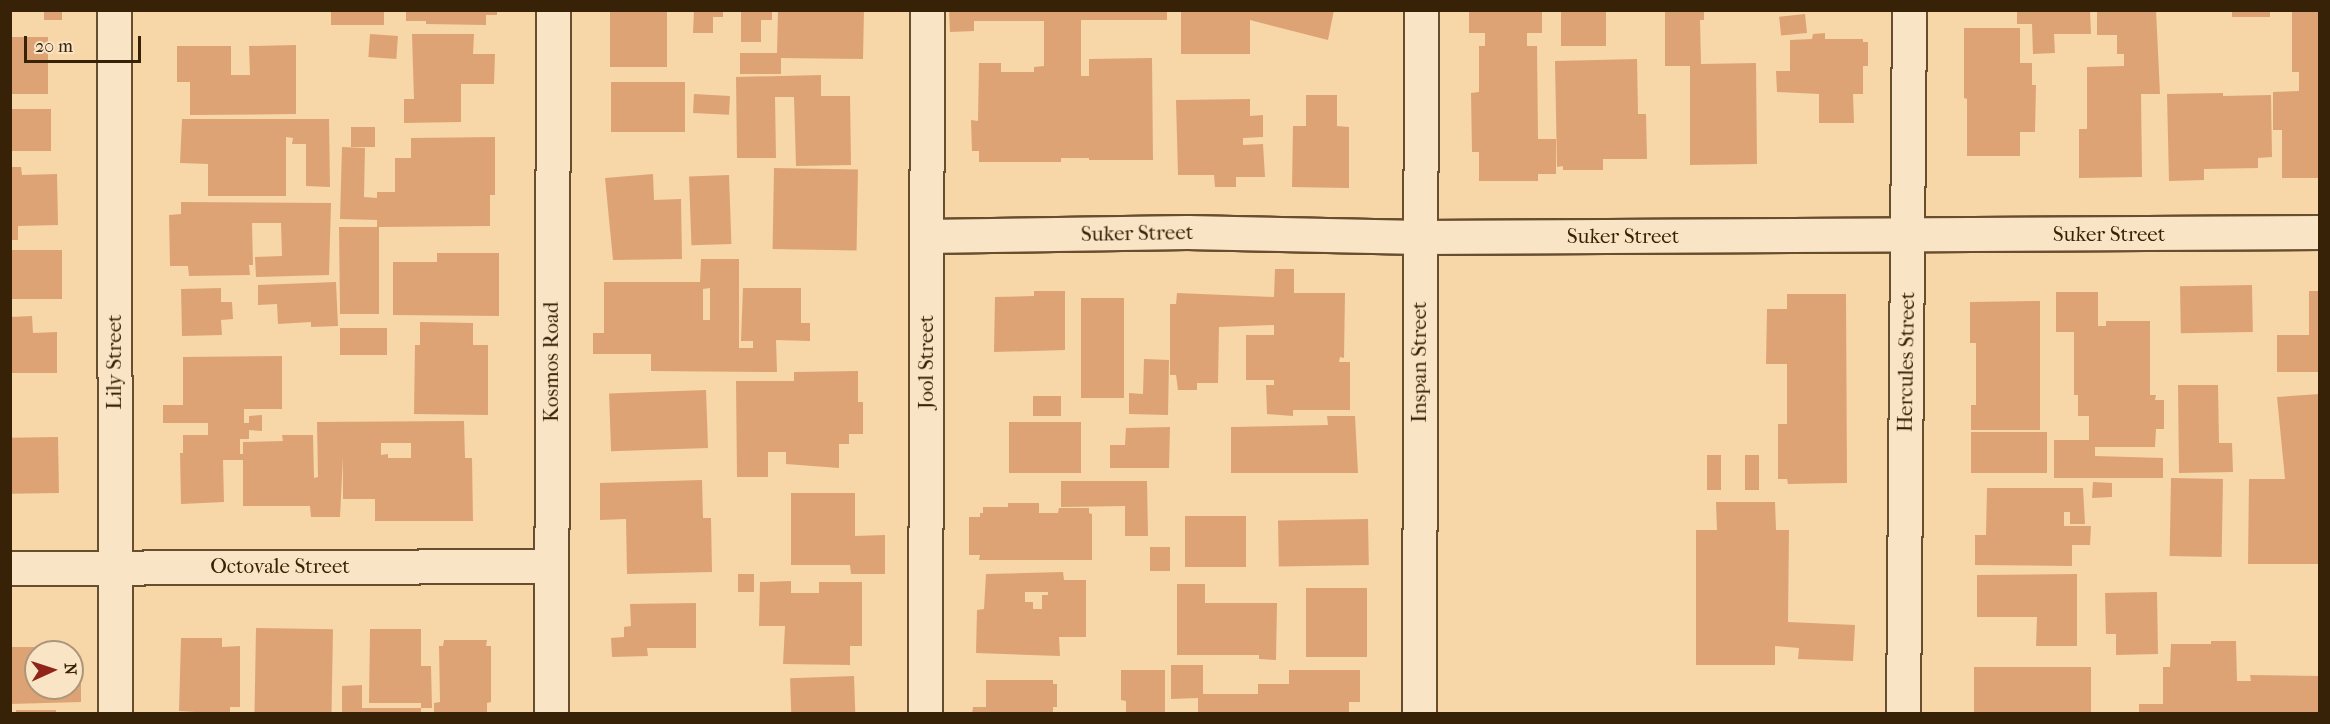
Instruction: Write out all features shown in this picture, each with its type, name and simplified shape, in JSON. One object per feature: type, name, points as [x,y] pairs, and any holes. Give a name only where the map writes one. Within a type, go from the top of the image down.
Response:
[{"type":"street","name":"Lily Street","points":[[114,10],[115,714]]},
{"type":"street","name":"Kosmos Road","points":[[551,714],[553,10]]},
{"type":"street","name":"Jool Street","points":[[925,714],[927,10]]},
{"type":"street","name":"Inspan Street","points":[[1419,714],[1421,10]]},
{"type":"street","name":"Hercules Street","points":[[1903,714],[1909,10]]},
{"type":"street","name":"Suker Street","points":[[926,236],[1187,232],[1420,237],[2319,232]]},
{"type":"street","name":"Octovale Street","points":[[10,568],[550,566]]},
{"type":"building","points":[[44,10],[62,10],[62,20],[44,20]]},
{"type":"building","points":[[331,10],[384,10],[384,25],[331,25]]},
{"type":"building","points":[[406,10],[497,10],[497,15],[486,15],[486,25],[426,24],[426,21],[406,21]]},
{"type":"building","points":[[610,10],[667,10],[667,67],[610,67]]},
{"type":"building","points":[[694,10],[723,10],[723,17],[713,17],[713,33],[693,33]]},
{"type":"building","points":[[741,10],[772,10],[772,20],[761,20],[761,42],[741,42]]},
{"type":"building","points":[[778,10],[864,10],[863,59],[781,58],[781,74],[740,74],[740,53],[777,53]]},
{"type":"building","points":[[949,10],[1167,10],[1167,20],[1081,20],[1081,76],[1089,76],[1089,59],[1152,58],[1153,160],[1061,158],[1061,162],[979,162],[979,151],[972,151],[971,120],[978,121],[979,63],[1001,63],[1001,72],[1034,72],[1034,67],[1044,66],[1044,21],[974,21],[974,31],[950,32]]},
{"type":"building","points":[[1181,10],[1334,10],[1328,40],[1250,20],[1250,54],[1181,54]]},
{"type":"building","points":[[1469,10],[1542,10],[1542,33],[1527,33],[1527,46],[1537,46],[1538,139],[1556,139],[1556,174],[1538,174],[1538,181],[1479,181],[1479,152],[1472,152],[1471,93],[1479,92],[1479,46],[1485,46],[1485,33],[1469,33]]},
{"type":"building","points":[[1561,10],[1606,10],[1606,46],[1561,46]]},
{"type":"building","points":[[1665,10],[1704,10],[1704,20],[1700,20],[1701,64],[1756,63],[1757,164],[1690,165],[1690,66],[1665,66]]},
{"type":"building","points":[[2017,10],[2090,10],[2091,34],[2054,34],[2055,53],[2033,54],[2032,24],[2017,24]]},
{"type":"building","points":[[2097,10],[2156,10],[2160,94],[2141,94],[2142,177],[2079,178],[2079,129],[2087,129],[2087,67],[2124,66],[2124,54],[2117,54],[2117,35],[2097,35]]},
{"type":"building","points":[[2232,10],[2270,10],[2270,17],[2232,17]]},
{"type":"building","points":[[2292,10],[2320,10],[2320,178],[2282,178],[2282,130],[2273,130],[2273,92],[2299,91],[2299,72],[2292,72]]},
{"type":"building","points":[[1805,14],[1807,33],[1781,36],[1779,17]]},
{"type":"building","points":[[1964,28],[2020,28],[2020,63],[2032,63],[2032,85],[2036,85],[2035,132],[2020,132],[2020,156],[1967,156]]},
{"type":"building","points":[[1825,33],[1825,39],[1863,39],[1863,42],[1868,42],[1868,66],[1863,66],[1863,94],[1853,94],[1854,123],[1819,123],[1819,94],[1777,92],[1776,71],[1790,71],[1790,40],[1812,39],[1813,34]]},
{"type":"building","points":[[370,34],[398,36],[396,59],[368,57]]},
{"type":"building","points":[[412,34],[474,34],[473,54],[495,54],[494,84],[461,84],[461,122],[404,123],[404,99],[414,99]]},
{"type":"building","points":[[10,37],[48,37],[48,94],[10,94]]},
{"type":"building","points":[[296,45],[296,114],[190,115],[190,82],[177,82],[177,46],[231,46],[231,75],[250,75],[249,46]]},
{"type":"building","points":[[1637,59],[1638,114],[1646,114],[1647,159],[1603,159],[1603,170],[1563,170],[1563,166],[1557,167],[1555,61]]},
{"type":"building","points":[[821,75],[821,96],[850,96],[851,165],[796,166],[794,97],[775,97],[776,158],[737,158],[736,77]]},
{"type":"building","points":[[611,82],[685,82],[685,132],[611,132]]},
{"type":"building","points":[[2223,93],[2223,96],[2271,95],[2272,157],[2258,158],[2258,168],[2204,169],[2204,180],[2169,181],[2167,94]]},
{"type":"building","points":[[694,94],[730,96],[729,115],[693,113]]},
{"type":"building","points":[[1306,95],[1337,95],[1337,126],[1349,127],[1349,188],[1292,187],[1293,126],[1306,126]]},
{"type":"building","points":[[1250,99],[1250,116],[1263,115],[1263,137],[1243,138],[1243,145],[1263,144],[1265,177],[1236,177],[1236,187],[1215,187],[1214,175],[1178,175],[1176,100]]},
{"type":"building","points":[[10,109],[51,109],[51,151],[10,151]]},
{"type":"building","points":[[182,119],[329,119],[330,187],[306,186],[306,144],[292,144],[293,138],[286,137],[286,196],[208,196],[208,164],[180,163]]},
{"type":"building","points":[[351,127],[375,127],[375,147],[351,147]]},
{"type":"building","points":[[495,137],[495,195],[490,195],[490,226],[379,227],[379,314],[340,314],[339,227],[377,227],[377,220],[340,219],[342,147],[365,148],[364,197],[377,198],[377,192],[395,192],[395,158],[411,158],[411,138]]},
{"type":"building","points":[[10,167],[21,167],[22,175],[57,174],[58,225],[18,226],[18,240],[10,240]]},
{"type":"building","points":[[774,168],[858,169],[857,250],[773,249]]},
{"type":"building","points":[[653,174],[654,200],[681,199],[682,259],[613,260],[605,178]]},
{"type":"building","points":[[729,175],[731,244],[691,245],[689,176]]},
{"type":"building","points":[[181,202],[331,203],[329,275],[256,277],[255,257],[282,256],[281,223],[252,223],[253,265],[249,265],[250,275],[189,276],[188,266],[170,266],[169,215],[181,214]]},
{"type":"building","points":[[10,250],[62,250],[62,299],[10,299]]},
{"type":"building","points":[[437,253],[499,253],[499,316],[393,315],[393,262],[437,262]]},
{"type":"building","points":[[701,259],[739,259],[739,348],[753,348],[753,341],[741,341],[743,288],[801,288],[801,323],[810,323],[810,341],[776,340],[777,372],[651,371],[651,354],[593,354],[593,333],[604,333],[604,282],[700,282]],"holes":[[[710,288],[710,320],[703,320],[703,289]]]},
{"type":"building","points":[[1275,269],[1294,269],[1294,293],[1345,293],[1344,358],[1340,357],[1339,362],[1350,362],[1350,410],[1293,410],[1293,416],[1267,414],[1266,385],[1274,385],[1274,380],[1246,380],[1246,335],[1274,335],[1274,325],[1219,327],[1218,383],[1197,383],[1197,390],[1178,390],[1176,375],[1170,375],[1170,304],[1176,304],[1177,293],[1274,297]]},
{"type":"building","points":[[336,282],[338,326],[311,327],[311,322],[278,324],[277,304],[258,305],[258,285]]},
{"type":"building","points":[[2252,285],[2253,332],[2181,333],[2180,286]]},
{"type":"building","points":[[221,288],[221,302],[232,302],[233,319],[221,320],[222,335],[182,336],[181,289]]},
{"type":"building","points":[[1034,291],[1065,291],[1065,350],[994,352],[995,297],[1034,296]]},
{"type":"building","points":[[2309,291],[2320,291],[2320,372],[2277,372],[2277,335],[2309,335]]},
{"type":"building","points":[[2056,292],[2098,292],[2098,326],[2106,326],[2106,321],[2150,321],[2150,395],[2156,395],[2155,400],[2164,400],[2164,429],[2156,429],[2155,447],[2095,447],[2095,456],[2163,458],[2163,478],[2054,478],[2054,440],[2089,440],[2089,416],[2078,416],[2078,395],[2074,395],[2074,332],[2056,332]]},
{"type":"building","points":[[1787,294],[1846,294],[1847,483],[1788,484],[1787,479],[1778,479],[1778,424],[1787,424],[1787,364],[1766,364],[1767,309],[1787,309]]},
{"type":"building","points":[[1081,298],[1124,298],[1124,398],[1081,398]]},
{"type":"building","points":[[2040,301],[2040,430],[1971,430],[1971,405],[1976,405],[1976,343],[1970,343],[1970,302]]},
{"type":"building","points":[[32,316],[33,333],[57,332],[57,373],[10,373],[10,317]]},
{"type":"building","points":[[420,322],[473,323],[473,345],[488,345],[488,415],[414,414],[415,345],[420,345]]},
{"type":"building","points":[[340,328],[387,328],[387,355],[340,355]]},
{"type":"building","points":[[282,356],[282,409],[244,409],[244,423],[249,423],[249,416],[262,415],[262,431],[249,430],[249,439],[240,439],[240,454],[243,454],[243,442],[283,441],[282,435],[313,435],[314,478],[318,477],[317,422],[464,421],[465,458],[472,458],[473,521],[375,521],[375,499],[343,499],[343,457],[340,517],[311,517],[310,506],[243,506],[243,460],[223,460],[224,502],[181,504],[180,453],[183,453],[183,435],[208,435],[208,423],[163,423],[163,405],[183,405],[183,357]],"holes":[[[381,443],[411,443],[411,458],[388,458],[388,454],[381,455]]]},
{"type":"building","points":[[1144,359],[1169,360],[1168,415],[1129,414],[1129,393],[1143,394]]},
{"type":"building","points":[[858,371],[858,402],[863,402],[863,434],[849,434],[849,444],[839,444],[839,468],[786,464],[786,452],[768,452],[768,477],[737,477],[736,381],[794,381],[794,372]]},
{"type":"building","points":[[2178,385],[2218,385],[2219,443],[2232,443],[2233,472],[2179,473]]},
{"type":"building","points":[[706,390],[708,448],[611,451],[609,393]]},
{"type":"building","points":[[2320,394],[2320,564],[2248,564],[2249,479],[2285,479],[2277,397]]},
{"type":"building","points":[[1033,396],[1061,396],[1061,416],[1033,416]]},
{"type":"building","points":[[1327,416],[1355,416],[1358,473],[1231,473],[1231,427],[1328,425]]},
{"type":"building","points":[[1009,422],[1081,422],[1081,473],[1009,473]]},
{"type":"building","points":[[1170,427],[1169,468],[1110,468],[1110,445],[1125,445],[1126,428]]},
{"type":"building","points":[[1971,432],[2047,432],[2047,473],[1971,473]]},
{"type":"building","points":[[58,437],[59,493],[11,494],[10,438]]},
{"type":"building","points":[[1707,455],[1721,455],[1721,490],[1707,490]]},
{"type":"building","points":[[1745,455],[1759,455],[1759,490],[1745,490]]},
{"type":"building","points":[[2171,478],[2223,479],[2222,557],[2170,556]]},
{"type":"building","points":[[702,480],[703,518],[711,518],[712,572],[627,574],[626,519],[600,520],[600,483]]},
{"type":"building","points":[[1061,481],[1147,481],[1148,536],[1125,536],[1125,506],[1061,507]]},
{"type":"building","points":[[2093,482],[2112,483],[2112,497],[2092,498]]},
{"type":"building","points":[[1987,488],[2083,488],[2085,524],[2070,524],[2070,512],[2064,512],[2064,526],[2091,526],[2090,545],[2072,545],[2072,566],[1975,565],[1975,535],[1986,535]]},
{"type":"building","points":[[791,493],[855,493],[855,536],[885,535],[885,574],[851,574],[850,565],[791,565]]},
{"type":"building","points":[[1716,502],[1775,502],[1776,530],[1789,530],[1788,622],[1855,625],[1853,661],[1798,659],[1799,648],[1775,646],[1775,665],[1696,665],[1696,530],[1717,530]]},
{"type":"building","points":[[1008,503],[1039,503],[1039,513],[1058,513],[1059,508],[1089,508],[1089,513],[1092,514],[1092,560],[979,560],[980,555],[969,555],[969,517],[980,517],[983,507],[1008,507]]},
{"type":"building","points":[[1185,516],[1246,516],[1246,567],[1185,567]]},
{"type":"building","points":[[1368,519],[1369,565],[1279,567],[1278,521]]},
{"type":"building","points":[[1150,547],[1170,547],[1170,571],[1150,571]]},
{"type":"building","points":[[1063,572],[1064,580],[1086,580],[1086,637],[1059,637],[1060,656],[976,653],[977,610],[984,609],[986,574]],"holes":[[[1025,592],[1048,592],[1048,595],[1042,595],[1042,609],[1033,609],[1033,602],[1025,602]]]},
{"type":"building","points":[[738,574],[754,574],[754,592],[738,592]]},
{"type":"building","points":[[2077,574],[2077,646],[2036,646],[2037,617],[1977,617],[1977,575]]},
{"type":"building","points":[[791,581],[791,593],[819,593],[819,582],[862,582],[862,646],[850,646],[850,665],[783,664],[785,626],[759,626],[760,582]]},
{"type":"building","points":[[1177,584],[1205,584],[1205,603],[1277,603],[1276,660],[1259,659],[1259,655],[1177,655]]},
{"type":"building","points":[[1306,588],[1367,588],[1367,657],[1306,657]]},
{"type":"building","points":[[2157,592],[2158,654],[2116,655],[2116,634],[2106,634],[2105,593]]},
{"type":"building","points":[[696,603],[696,648],[647,648],[648,656],[612,657],[611,638],[624,637],[624,627],[631,626],[630,604]]},
{"type":"building","points":[[256,628],[333,629],[332,714],[254,714]]},
{"type":"building","points":[[370,629],[421,629],[421,666],[431,666],[432,708],[421,708],[421,703],[369,703]]},
{"type":"building","points":[[181,638],[222,638],[222,647],[240,646],[240,707],[230,707],[230,714],[179,711]]},
{"type":"building","points":[[444,640],[487,640],[486,646],[491,646],[491,702],[487,703],[487,714],[434,714],[434,703],[440,702],[439,646],[443,646]]},
{"type":"building","points":[[2211,641],[2236,641],[2237,681],[2251,681],[2250,675],[2320,676],[2320,714],[2139,714],[2139,704],[2163,704],[2163,667],[2170,667],[2171,644],[2211,644]]},
{"type":"building","points":[[10,647],[24,647],[24,700],[81,700],[81,702],[10,704]]},
{"type":"building","points":[[1171,665],[1203,665],[1203,694],[1258,694],[1258,684],[1289,684],[1289,670],[1360,670],[1360,702],[1349,702],[1349,714],[1198,714],[1198,698],[1171,699]]},
{"type":"building","points":[[1974,667],[2091,667],[2091,714],[1974,714]]},
{"type":"building","points":[[1121,670],[1165,670],[1165,714],[1126,714],[1126,701],[1121,700]]},
{"type":"building","points":[[854,676],[855,714],[791,714],[790,678]]},
{"type":"building","points":[[986,680],[1053,680],[1053,684],[1057,684],[1057,707],[1053,707],[1053,714],[972,714],[973,707],[986,707]]},
{"type":"building","points":[[362,685],[362,708],[421,708],[421,714],[342,714],[342,686]]},
{"type":"building","points":[[16,710],[56,710],[56,714],[16,714]]}]
